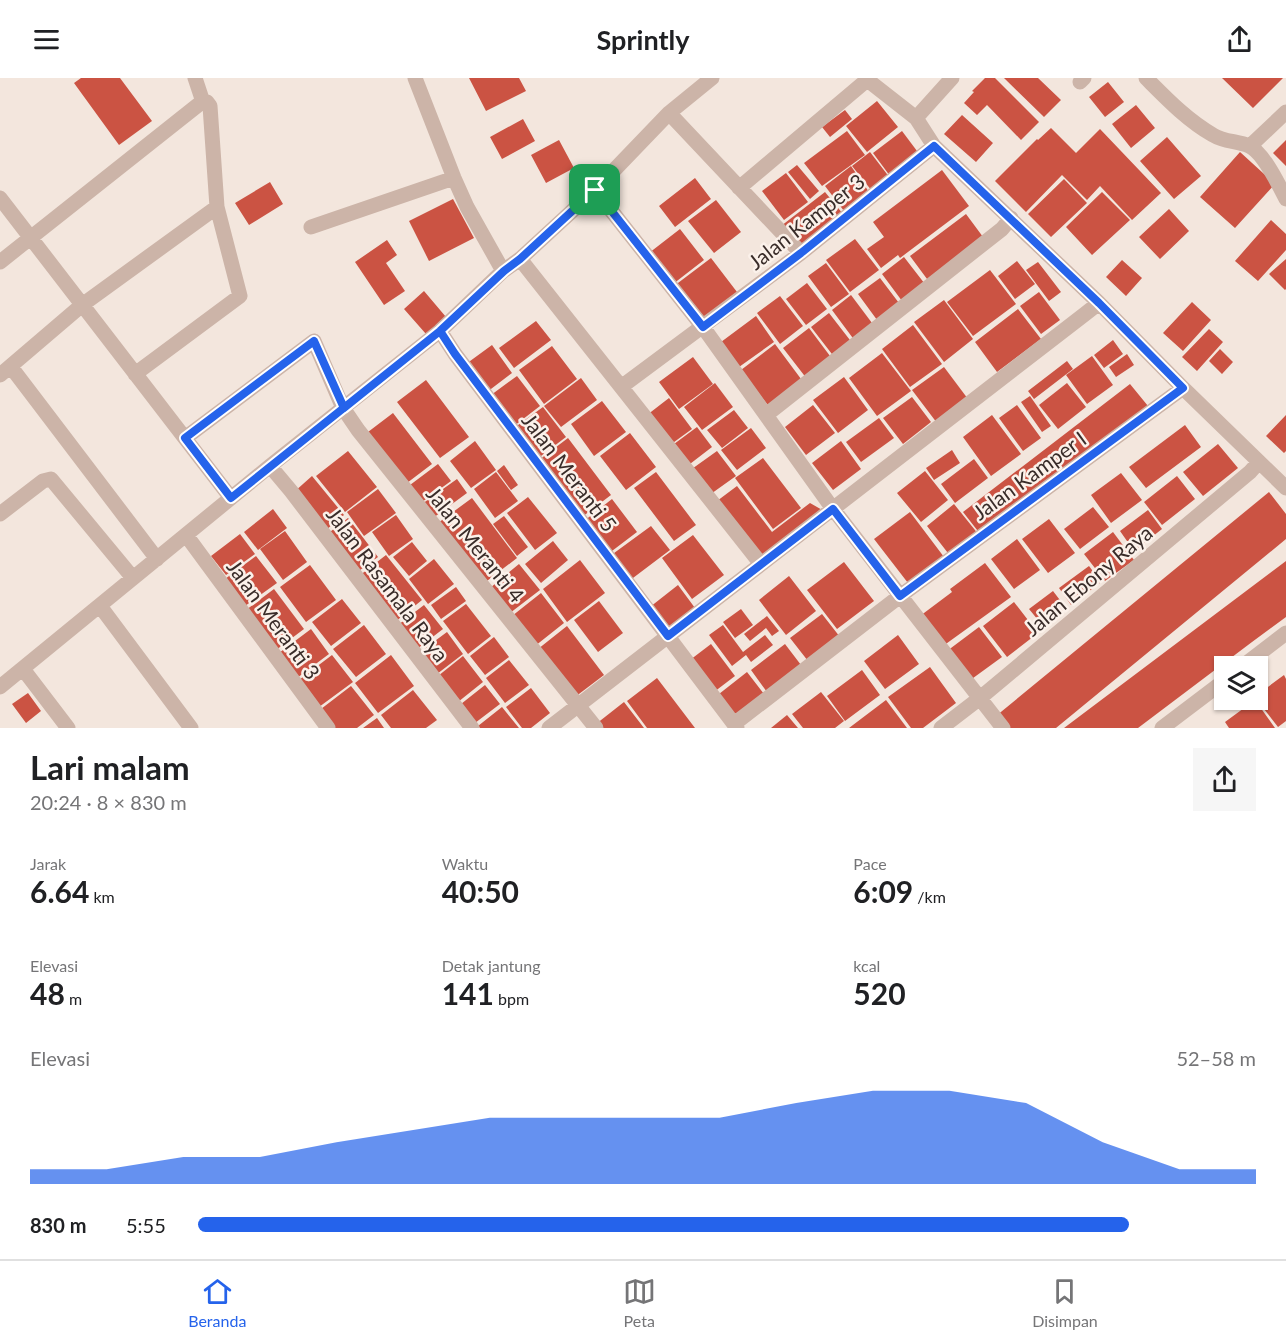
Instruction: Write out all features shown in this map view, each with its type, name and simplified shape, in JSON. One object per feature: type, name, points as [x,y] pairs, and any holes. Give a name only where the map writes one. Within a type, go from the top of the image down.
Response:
[{"type":"street","points":[[195,78],[203,102]]},
{"type":"street","points":[[415,78],[454,178],[477,226],[504,271]]},
{"type":"street","points":[[0,687],[270,466],[440,331],[595,190],[669,113],[712,78]]},
{"type":"street","points":[[916,118],[952,78]]},
{"type":"street","points":[[1146,78],[1181,113],[1215,137],[1250,146],[1274,176],[1286,199]]},
{"type":"street","points":[[739,188],[866,79],[916,118],[934,146],[1099,303],[1286,488]]},
{"type":"street","points":[[135,374],[240,296],[218,207],[210,106],[207,102],[203,102]]},
{"type":"street","points":[[0,262],[203,102]]},
{"type":"street","points":[[1250,146],[1286,112]]},
{"type":"street","points":[[669,113],[801,253]]},
{"type":"street","name":"Jalan Kamper 3","points":[[621,387],[801,253],[934,146]]},
{"type":"street","points":[[311,227],[454,178]]},
{"type":"street","points":[[595,190],[703,327],[833,509],[1003,728]]},
{"type":"street","points":[[0,198],[231,498]]},
{"type":"street","points":[[157,559],[5,371],[82,305],[218,207]]},
{"type":"street","points":[[766,415],[1002,229],[1011,218]]},
{"type":"street","points":[[520,259],[761,564]]},
{"type":"street","points":[[549,728],[1099,303]]},
{"type":"street","name":"Jalan Meranti 5","points":[[440,331],[462,364],[736,726]]},
{"type":"street","name":"Jalan Meranti 4","points":[[185,438],[314,341],[344,408],[358,430],[597,728]]},
{"type":"street","name":"Jalan Kamper I","points":[[736,726],[900,596],[1183,388]]},
{"type":"street","name":"Jalan Ebony Raya","points":[[941,728],[980,698],[1251,472],[1260,462]]},
{"type":"street","name":"Jalan Rasamala Raya","points":[[270,466],[472,728]]},
{"type":"street","points":[[0,514],[43,481],[51,479],[133,579]]},
{"type":"street","name":"Jalan Meranti 3","points":[[186,535],[328,728]]},
{"type":"street","points":[[99,606],[190,727]]},
{"type":"street","points":[[1256,656],[1286,633]]},
{"type":"street","points":[[23,669],[68,728]]},
{"type":"street","points":[[1162,728],[1214,689]]},
{"type":"building","points":[[81,78],[120,78],[152,121],[119,145],[74,83]]},
{"type":"building","points":[[469,78],[519,78],[526,91],[486,111]]},
{"type":"building","points":[[985,78],[995,78],[1039,122],[1021,140],[987,105],[977,115],[964,103]]},
{"type":"building","points":[[1004,78],[1038,78],[1061,100],[1044,117]]},
{"type":"building","points":[[1222,78],[1283,78],[1253,108]]},
{"type":"building","points":[[1108,82],[1124,102],[1105,117],[1089,97]]},
{"type":"building","points":[[877,101],[898,127],[867,152],[846,126]]},
{"type":"building","points":[[1136,105],[1155,128],[1131,148],[1112,124]]},
{"type":"building","points":[[845,110],[852,119],[830,137],[822,127]]},
{"type":"building","points":[[962,115],[993,143],[976,162],[944,134]]},
{"type":"building","points":[[523,119],[535,141],[502,159],[490,137]]},
{"type":"building","points":[[1051,128],[1076,153],[1100,129],[1161,193],[1132,220],[1100,186],[1087,200],[1062,175],[1026,212],[995,181]]},
{"type":"building","points":[[847,131],[865,155],[822,186],[804,163]]},
{"type":"building","points":[[902,131],[920,155],[890,176],[873,153]]},
{"type":"building","points":[[1167,137],[1201,176],[1174,199],[1140,161]]},
{"type":"building","points":[[559,140],[574,168],[546,183],[531,155]]},
{"type":"building","points":[[1286,140],[1286,166],[1273,153]]},
{"type":"building","points":[[870,152],[890,178],[872,191],[852,166]]},
{"type":"building","points":[[1240,152],[1275,184],[1235,228],[1200,197]]},
{"type":"building","points":[[797,165],[819,191],[810,199],[788,172]]},
{"type":"building","points":[[851,166],[869,192],[844,211],[825,186]]},
{"type":"building","points":[[942,170],[969,206],[900,258],[898,255],[881,268],[867,249],[884,237],[873,222]]},
{"type":"building","points":[[786,173],[808,202],[784,220],[762,191]]},
{"type":"building","points":[[695,178],[711,199],[675,227],[659,206]]},
{"type":"building","points":[[1064,179],[1087,203],[1051,237],[1028,214]]},
{"type":"building","points":[[270,182],[283,204],[249,225],[235,203]]},
{"type":"building","points":[[825,192],[843,214],[800,250],[781,226]]},
{"type":"building","points":[[1102,192],[1130,220],[1092,255],[1066,227]]},
{"type":"building","points":[[453,199],[474,238],[429,261],[409,221]]},
{"type":"building","points":[[716,200],[741,232],[714,253],[688,221]]},
{"type":"building","points":[[1169,209],[1189,231],[1160,259],[1139,237]]},
{"type":"building","points":[[966,214],[986,241],[930,283],[910,256]]},
{"type":"building","points":[[1271,220],[1286,234],[1286,250],[1258,281],[1235,261]]},
{"type":"building","points":[[680,229],[704,260],[673,284],[649,253]]},
{"type":"building","points":[[855,239],[879,270],[850,292],[826,260]]},
{"type":"building","points":[[387,240],[397,255],[386,263],[405,291],[384,305],[355,262]]},
{"type":"building","points":[[904,257],[928,288],[905,305],[882,274]]},
{"type":"building","points":[[711,258],[737,292],[700,320],[674,286]]},
{"type":"building","points":[[1286,259],[1286,289],[1285,290],[1269,274]]},
{"type":"building","points":[[1122,260],[1142,278],[1126,296],[1106,277]]},
{"type":"building","points":[[1017,261],[1035,284],[1015,299],[998,276]]},
{"type":"building","points":[[1038,262],[1061,292],[1049,301],[1026,270]]},
{"type":"building","points":[[826,263],[849,294],[831,307],[808,276]]},
{"type":"building","points":[[990,270],[1016,304],[973,336],[947,302]]},
{"type":"building","points":[[880,278],[902,307],[880,324],[858,294]]},
{"type":"building","points":[[807,283],[827,309],[806,325],[786,299]]},
{"type":"building","points":[[424,291],[446,317],[426,334],[404,309]]},
{"type":"building","points":[[1039,292],[1060,320],[1041,334],[1020,306]]},
{"type":"building","points":[[851,295],[875,327],[855,341],[832,310]]},
{"type":"building","points":[[780,296],[803,326],[780,344],[757,313]]},
{"type":"building","points":[[944,300],[973,339],[944,362],[914,322]]},
{"type":"building","points":[[1192,302],[1211,320],[1183,351],[1163,333]]},
{"type":"building","points":[[1018,309],[1041,339],[997,372],[975,342]]},
{"type":"building","points":[[829,313],[853,344],[835,358],[811,327]]},
{"type":"building","points":[[756,316],[774,342],[739,367],[721,342]]},
{"type":"building","points":[[536,321],[551,340],[514,368],[499,348]]},
{"type":"building","points":[[913,325],[942,364],[910,387],[882,349]]},
{"type":"building","points":[[809,328],[833,360],[807,379],[783,348]]},
{"type":"building","points":[[1209,329],[1223,342],[1197,371],[1182,357]]},
{"type":"building","points":[[1113,340],[1123,354],[1104,368],[1094,355]]},
{"type":"building","points":[[775,344],[804,383],[770,408],[741,370]]},
{"type":"building","points":[[492,345],[512,373],[487,392],[466,364]]},
{"type":"building","points":[[552,346],[577,379],[544,404],[519,370]]},
{"type":"building","points":[[1220,349],[1233,362],[1222,374],[1209,361]]},
{"type":"building","points":[[882,353],[911,391],[877,416],[849,378]]},
{"type":"building","points":[[1127,354],[1134,365],[1116,377],[1109,367]]},
{"type":"building","points":[[1092,356],[1113,385],[1087,404],[1066,375]]},
{"type":"building","points":[[693,357],[713,384],[679,409],[659,382]]},
{"type":"building","points":[[1067,361],[1073,369],[1034,399],[1028,391]]},
{"type":"building","points":[[944,367],[968,399],[937,423],[912,390]]},
{"type":"building","points":[[517,376],[540,406],[514,426],[491,395]]},
{"type":"building","points":[[844,377],[868,410],[838,433],[813,400]]},
{"type":"building","points":[[581,378],[597,400],[561,427],[544,406]]},
{"type":"building","points":[[426,380],[469,437],[440,458],[397,402]]},
{"type":"building","points":[[715,383],[733,407],[702,430],[684,407]]},
{"type":"building","points":[[1067,383],[1086,407],[1058,429],[1039,405]]},
{"type":"building","points":[[1130,384],[1148,406],[981,535],[963,512]]},
{"type":"building","points":[[1030,396],[1051,426],[1042,432],[1021,402]]},
{"type":"building","points":[[912,397],[931,422],[903,444],[883,418]]},
{"type":"building","points":[[669,398],[692,429],[670,445],[647,415]]},
{"type":"building","points":[[602,401],[626,432],[594,456],[571,424]]},
{"type":"building","points":[[813,405],[835,433],[806,455],[785,427]]},
{"type":"building","points":[[1017,405],[1041,438],[1023,451],[999,418]]},
{"type":"building","points":[[543,407],[566,437],[537,459],[514,428]]},
{"type":"building","points":[[734,410],[748,428],[722,448],[707,430]]},
{"type":"building","points":[[393,413],[432,464],[407,483],[368,432]]},
{"type":"building","points":[[992,415],[1021,454],[991,476],[963,437]]},
{"type":"building","points":[[1286,415],[1286,451],[1284,453],[1266,436]]},
{"type":"building","points":[[879,418],[894,438],[861,462],[846,442]]},
{"type":"building","points":[[1185,425],[1201,447],[1146,488],[1129,467]]},
{"type":"building","points":[[697,427],[712,447],[686,467],[670,447]]},
{"type":"building","points":[[751,428],[766,448],[737,470],[721,450]]},
{"type":"building","points":[[630,433],[656,467],[626,490],[600,456]]},
{"type":"building","points":[[568,438],[611,495],[582,517],[539,460]]},
{"type":"building","points":[[475,441],[496,470],[471,488],[450,461]]},
{"type":"building","points":[[841,441],[861,469],[833,490],[812,463]]},
{"type":"building","points":[[1218,444],[1238,468],[1203,496],[1183,472]]},
{"type":"building","points":[[952,450],[960,463],[934,480],[926,468]]},
{"type":"building","points":[[348,451],[377,487],[345,512],[316,476]]},
{"type":"building","points":[[717,451],[736,476],[708,496],[689,471]]},
{"type":"building","points":[[763,458],[801,508],[773,529],[735,478]]},
{"type":"building","points":[[974,459],[988,478],[955,503],[941,484]]},
{"type":"building","points":[[438,464],[451,481],[422,502],[410,485]]},
{"type":"building","points":[[504,465],[518,485],[511,490],[497,471]]},
{"type":"building","points":[[925,471],[948,500],[921,522],[897,493]]},
{"type":"building","points":[[496,472],[518,501],[495,518],[474,489]]},
{"type":"building","points":[[656,472],[696,525],[674,541],[634,488]]},
{"type":"building","points":[[1121,473],[1142,500],[1111,523],[1091,495]]},
{"type":"building","points":[[312,476],[344,515],[326,530],[294,492]]},
{"type":"building","points":[[1177,476],[1195,499],[1162,525],[1144,502]]},
{"type":"building","points":[[457,479],[467,493],[433,518],[422,504]]},
{"type":"building","points":[[737,486],[772,532],[810,503],[824,511],[759,557],[717,501]]},
{"type":"building","points":[[378,489],[396,513],[364,536],[347,512]]},
{"type":"building","points":[[1269,492],[1286,514],[1286,539],[1056,728],[1006,728],[996,716]]},
{"type":"building","points":[[528,497],[557,533],[535,550],[507,513]]},
{"type":"building","points":[[472,498],[517,558],[483,584],[438,523]]},
{"type":"building","points":[[612,499],[637,532],[608,554],[584,521]]},
{"type":"building","points":[[954,504],[979,535],[951,557],[927,526]]},
{"type":"building","points":[[1093,507],[1109,527],[1080,549],[1064,529]]},
{"type":"building","points":[[273,509],[287,528],[258,550],[244,532]]},
{"type":"building","points":[[1148,510],[1162,529],[1134,551],[1120,531]]},
{"type":"building","points":[[910,512],[944,557],[908,583],[874,539]]},
{"type":"building","points":[[396,515],[413,539],[389,556],[372,532]]},
{"type":"building","points":[[504,516],[528,547],[517,556],[493,524]]},
{"type":"building","points":[[348,518],[378,557],[356,573],[326,535]]},
{"type":"building","points":[[1049,519],[1075,553],[1048,573],[1022,539]]},
{"type":"building","points":[[651,526],[670,550],[629,581],[610,556]]},
{"type":"building","points":[[285,531],[307,562],[283,580],[260,549]]},
{"type":"building","points":[[1113,532],[1134,560],[1105,581],[1084,554]]},
{"type":"building","points":[[240,534],[255,554],[226,575],[211,556]]},
{"type":"building","points":[[693,535],[724,575],[692,599],[662,558]]},
{"type":"building","points":[[1017,539],[1040,570],[1014,589],[991,559]]},
{"type":"building","points":[[553,541],[568,560],[541,583],[525,564]]},
{"type":"building","points":[[412,542],[427,561],[409,576],[393,557]]},
{"type":"building","points":[[386,555],[422,600],[395,622],[359,576]]},
{"type":"building","points":[[256,556],[277,583],[245,606],[225,579]]},
{"type":"building","points":[[434,559],[454,584],[428,604],[409,579]]},
{"type":"building","points":[[580,560],[605,593],[567,622],[543,589]]},
{"type":"building","points":[[1286,561],[1286,617],[1234,656],[1214,656],[1214,671],[1138,728],[1064,728]]},
{"type":"building","points":[[844,562],[874,601],[837,629],[807,590]]},
{"type":"building","points":[[985,563],[1011,597],[943,646],[920,616],[952,592],[950,589]]},
{"type":"building","points":[[519,564],[540,590],[510,613],[490,588]]},
{"type":"building","points":[[310,565],[336,600],[306,622],[280,587]]},
{"type":"building","points":[[1089,566],[1101,582],[1071,605],[1059,588]]},
{"type":"building","points":[[789,576],[816,611],[786,635],[759,600]]},
{"type":"building","points":[[678,585],[695,608],[667,630],[650,607]]},
{"type":"building","points":[[456,587],[466,601],[441,619],[431,605]]},
{"type":"building","points":[[274,589],[304,629],[276,650],[246,610]]},
{"type":"building","points":[[1053,591],[1066,608],[1043,626],[1029,609]]},
{"type":"building","points":[[541,593],[564,623],[535,646],[512,616]]},
{"type":"building","points":[[342,599],[361,623],[331,646],[312,622]]},
{"type":"building","points":[[599,601],[623,633],[598,652],[574,620]]},
{"type":"building","points":[[1014,602],[1038,633],[1007,657],[983,626]]},
{"type":"building","points":[[466,604],[491,636],[468,654],[443,621]]},
{"type":"building","points":[[424,605],[443,629],[417,649],[398,625]]},
{"type":"building","points":[[741,609],[753,625],[735,638],[723,622]]},
{"type":"building","points":[[822,614],[840,637],[808,661],[790,638]]},
{"type":"building","points":[[767,616],[779,631],[772,636],[766,628],[750,641],[744,634]]},
{"type":"building","points":[[364,625],[386,654],[356,677],[333,649]]},
{"type":"building","points":[[723,625],[743,652],[765,635],[773,645],[751,662],[746,655],[732,666],[709,635]]},
{"type":"building","points":[[567,626],[604,675],[575,697],[538,649]]},
{"type":"building","points":[[979,627],[1002,657],[969,681],[947,651]]},
{"type":"building","points":[[311,629],[329,654],[297,678],[279,653]]},
{"type":"building","points":[[447,632],[463,654],[437,674],[420,652]]},
{"type":"building","points":[[898,635],[919,664],[885,689],[864,661]]},
{"type":"building","points":[[494,637],[509,657],[485,675],[470,656]]},
{"type":"building","points":[[711,644],[735,676],[714,692],[690,660]]},
{"type":"building","points":[[785,644],[801,665],[767,692],[751,670]]},
{"type":"building","points":[[332,655],[353,682],[319,707],[299,680]]},
{"type":"building","points":[[391,655],[414,686],[378,713],[355,683]]},
{"type":"building","points":[[463,656],[483,682],[458,702],[438,676]]},
{"type":"building","points":[[509,660],[529,685],[505,703],[486,678]]},
{"type":"building","points":[[930,667],[956,703],[923,728],[911,728],[888,697]]},
{"type":"building","points":[[862,670],[880,695],[845,721],[827,696]]},
{"type":"building","points":[[747,672],[764,694],[735,716],[719,694]]},
{"type":"building","points":[[1284,675],[1286,679],[1286,721],[1278,727],[1265,710],[1268,710],[1268,687]]},
{"type":"building","points":[[657,678],[695,728],[647,728],[627,701]]},
{"type":"building","points":[[485,685],[500,704],[475,723],[461,704]]},
{"type":"building","points":[[351,686],[374,715],[357,728],[335,728],[321,709]]},
{"type":"building","points":[[531,688],[550,713],[531,728],[522,728],[506,707]]},
{"type":"building","points":[[413,690],[437,720],[426,728],[391,728],[381,715]]},
{"type":"building","points":[[821,692],[844,721],[835,728],[803,728],[792,714]]},
{"type":"building","points":[[28,693],[41,711],[26,723],[12,704]]},
{"type":"building","points":[[886,700],[907,728],[849,728]]},
{"type":"building","points":[[624,702],[644,728],[599,728],[596,724]]},
{"type":"building","points":[[502,707],[519,728],[480,728],[478,726]]},
{"type":"building","points":[[1241,710],[1262,710],[1275,728],[1229,728],[1225,722]]},
{"type":"building","points":[[787,715],[798,728],[771,728]]},
{"type":"building","points":[[377,718],[384,728],[363,728]]},
{"type":"route","points":[[595,190],[440,331],[344,408],[270,466],[231,498],[185,438],[314,341],[344,408],[392,369],[440,331],[668,636],[833,509],[900,596],[1183,388],[1099,303],[934,146],[801,253],[703,327],[595,190]]}]
